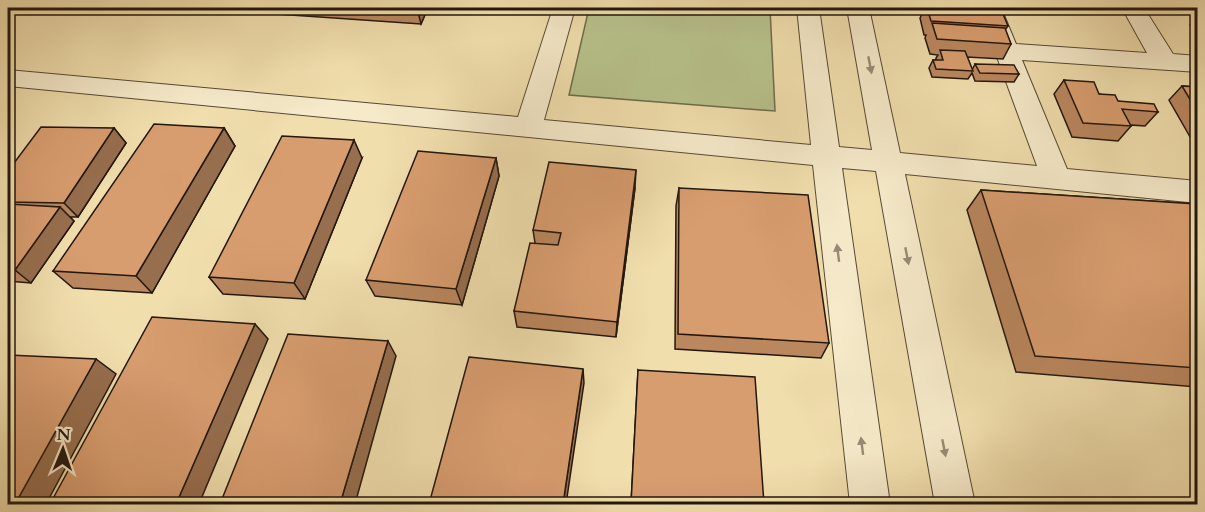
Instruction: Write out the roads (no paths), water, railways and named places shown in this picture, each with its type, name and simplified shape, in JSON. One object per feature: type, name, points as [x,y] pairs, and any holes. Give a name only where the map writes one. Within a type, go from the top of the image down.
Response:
[{"type":"street","points":[[529,127],[564,8]]},
{"type":"street","points":[[808,8],[870,504]]},
{"type":"street","points":[[858,8],[955,504]]},
{"type":"street","points":[[990,8],[1056,178]]},
{"type":"street","points":[[1134,8],[1165,62]]},
{"type":"street","points":[[1007,51],[1197,64]]},
{"type":"street","points":[[8,78],[1197,192]]}]
